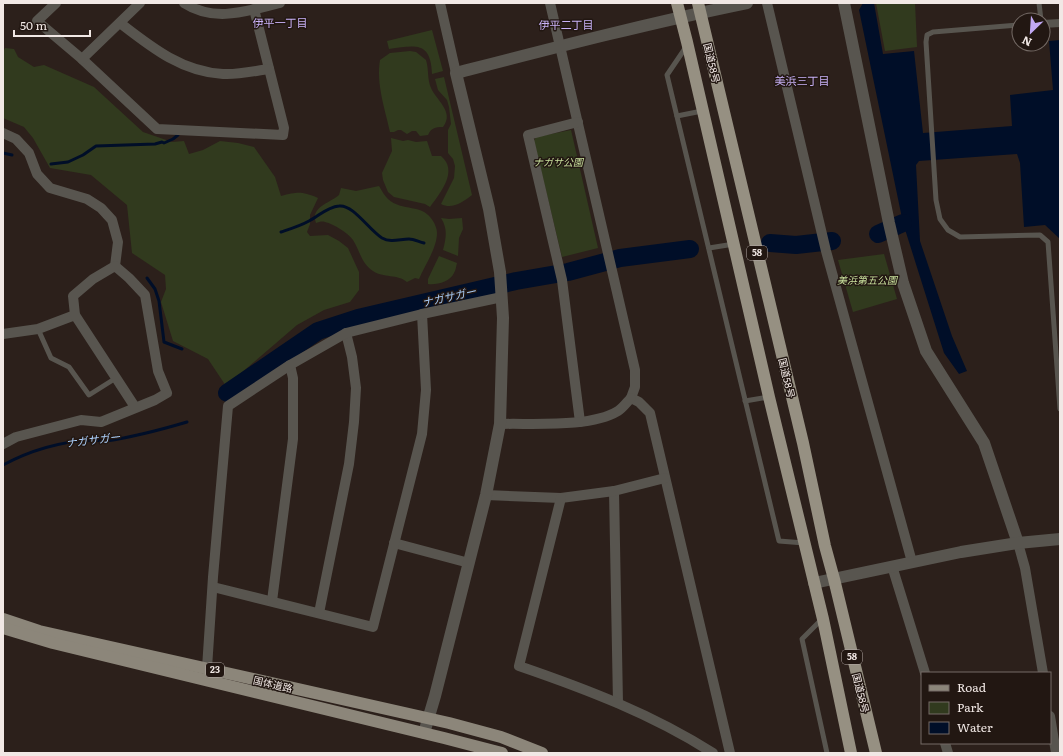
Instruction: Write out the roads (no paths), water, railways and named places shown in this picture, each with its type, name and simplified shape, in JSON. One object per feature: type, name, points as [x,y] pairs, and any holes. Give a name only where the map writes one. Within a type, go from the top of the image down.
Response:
[{"type":"highway","name":"国道58号","points":[[677,3],[823,619],[851,753]]},
{"type":"highway","name":"国道58号","points":[[699,8],[800,428],[825,546],[876,753]]},
{"type":"main road","name":"国体道路","points":[[3,619],[39,631],[428,718],[501,737],[542,753]]},
{"type":"main road","name":"国体道路","points":[[3,628],[53,644],[502,753]]},
{"type":"street","points":[[56,3],[37,21],[82,59],[157,129],[284,135],[284,128],[254,9]]},
{"type":"street","points":[[82,59],[140,3]]},
{"type":"street","points":[[184,3],[199,11],[210,14],[229,14],[280,3]]},
{"type":"street","points":[[424,733],[435,696],[486,494],[500,424],[503,318],[500,273],[489,209],[440,3]]},
{"type":"street","points":[[500,424],[580,422],[606,417],[620,410],[631,398],[635,387],[636,370],[550,3]]},
{"type":"street","points":[[456,73],[560,45],[680,17],[699,8],[747,3]]},
{"type":"street","points":[[767,3],[822,236],[912,562]]},
{"type":"street","points":[[844,3],[892,238],[903,283],[926,350],[984,444],[1018,543],[1025,568],[1043,672]]},
{"type":"street","points":[[120,23],[165,56],[196,70],[225,74],[269,69]]},
{"type":"street","points":[[578,122],[528,135],[562,280],[580,422]]},
{"type":"street","points":[[3,133],[16,139],[29,153],[37,174],[50,188],[87,199],[101,208],[112,220],[118,242],[115,266]]},
{"type":"street","points":[[115,266],[93,279],[73,296],[75,315],[135,408]]},
{"type":"street","points":[[3,444],[16,437],[81,420],[101,422],[155,400],[168,393],[158,371],[145,295],[115,266]]},
{"type":"street","points":[[207,668],[228,406],[290,365],[346,333],[422,314],[501,297]]},
{"type":"street","points":[[213,587],[373,627],[422,434],[426,390],[422,314]]},
{"type":"street","points":[[3,334],[38,328],[75,315]]},
{"type":"street","points":[[319,613],[349,464],[354,422],[356,388],[352,358],[346,333]]},
{"type":"street","points":[[272,601],[292,439],[293,378],[290,365]]},
{"type":"street","points":[[631,398],[639,402],[650,413],[730,753]]},
{"type":"street","points":[[486,494],[562,498],[614,491],[665,478]]},
{"type":"street","points":[[614,491],[618,703]]},
{"type":"street","points":[[562,498],[519,666],[618,703],[690,738],[713,753]]},
{"type":"street","points":[[814,583],[961,552],[1018,543],[1060,539]]},
{"type":"street","points":[[394,543],[469,563]]},
{"type":"street","points":[[892,566],[925,672]]},
{"type":"street","points":[[1051,722],[1056,753]]},
{"type":"lane","points":[[1011,26],[933,32],[928,35],[926,42],[936,200],[940,219],[948,230],[960,238],[1040,235],[1048,242],[1060,409]]},
{"type":"lane","points":[[688,45],[667,75],[778,541],[804,543]]},
{"type":"lane","points":[[677,116],[703,110]]},
{"type":"lane","points":[[709,248],[735,244]]},
{"type":"lane","points":[[38,328],[51,358],[68,367],[89,395],[116,378]]},
{"type":"lane","points":[[745,401],[770,397]]},
{"type":"lane","points":[[823,619],[802,639],[827,753]]},
{"type":"water","points":[[863,3],[874,3],[883,54],[914,51],[923,133],[1012,126],[1010,95],[1053,90],[1050,52],[1051,41],[1060,40],[1060,239],[1045,225],[1024,227],[1020,163],[1017,154],[919,161],[916,165],[920,241],[952,336],[967,371],[959,374],[944,353],[903,223],[859,10]]},
{"type":"waterway","points":[[51,164],[68,162],[83,155],[96,146],[164,143],[178,135]]},
{"type":"waterway","points":[[3,153],[12,155]]},
{"type":"waterway","points":[[281,232],[313,219],[327,210],[344,206],[361,218],[382,238],[392,241],[411,239],[424,243]]},
{"type":"waterway","name":"ナガサガー","points":[[878,234],[903,223]]},
{"type":"waterway","name":"ナガサガー","points":[[770,243],[796,245],[832,241]]},
{"type":"waterway","name":"ナガサガー","points":[[227,393],[318,331],[358,318],[516,281],[568,272],[620,258],[690,249]]},
{"type":"waterway","points":[[147,278],[155,289],[159,301],[164,342],[182,349]]},
{"type":"waterway","name":"ナガサガー","points":[[3,465],[34,451],[56,445],[90,440],[106,441],[146,433],[187,422]]},
{"type":"district","name":"伊平一丁目","points":[[280,23]]},
{"type":"district","name":"伊平二丁目","points":[[566,25]]},
{"type":"district","name":"美浜三丁目","points":[[802,81]]},
{"type":"park label","name":"ナガサ公園","points":[[558,162]]},
{"type":"park label","name":"美浜第五公園","points":[[867,280]]}]
